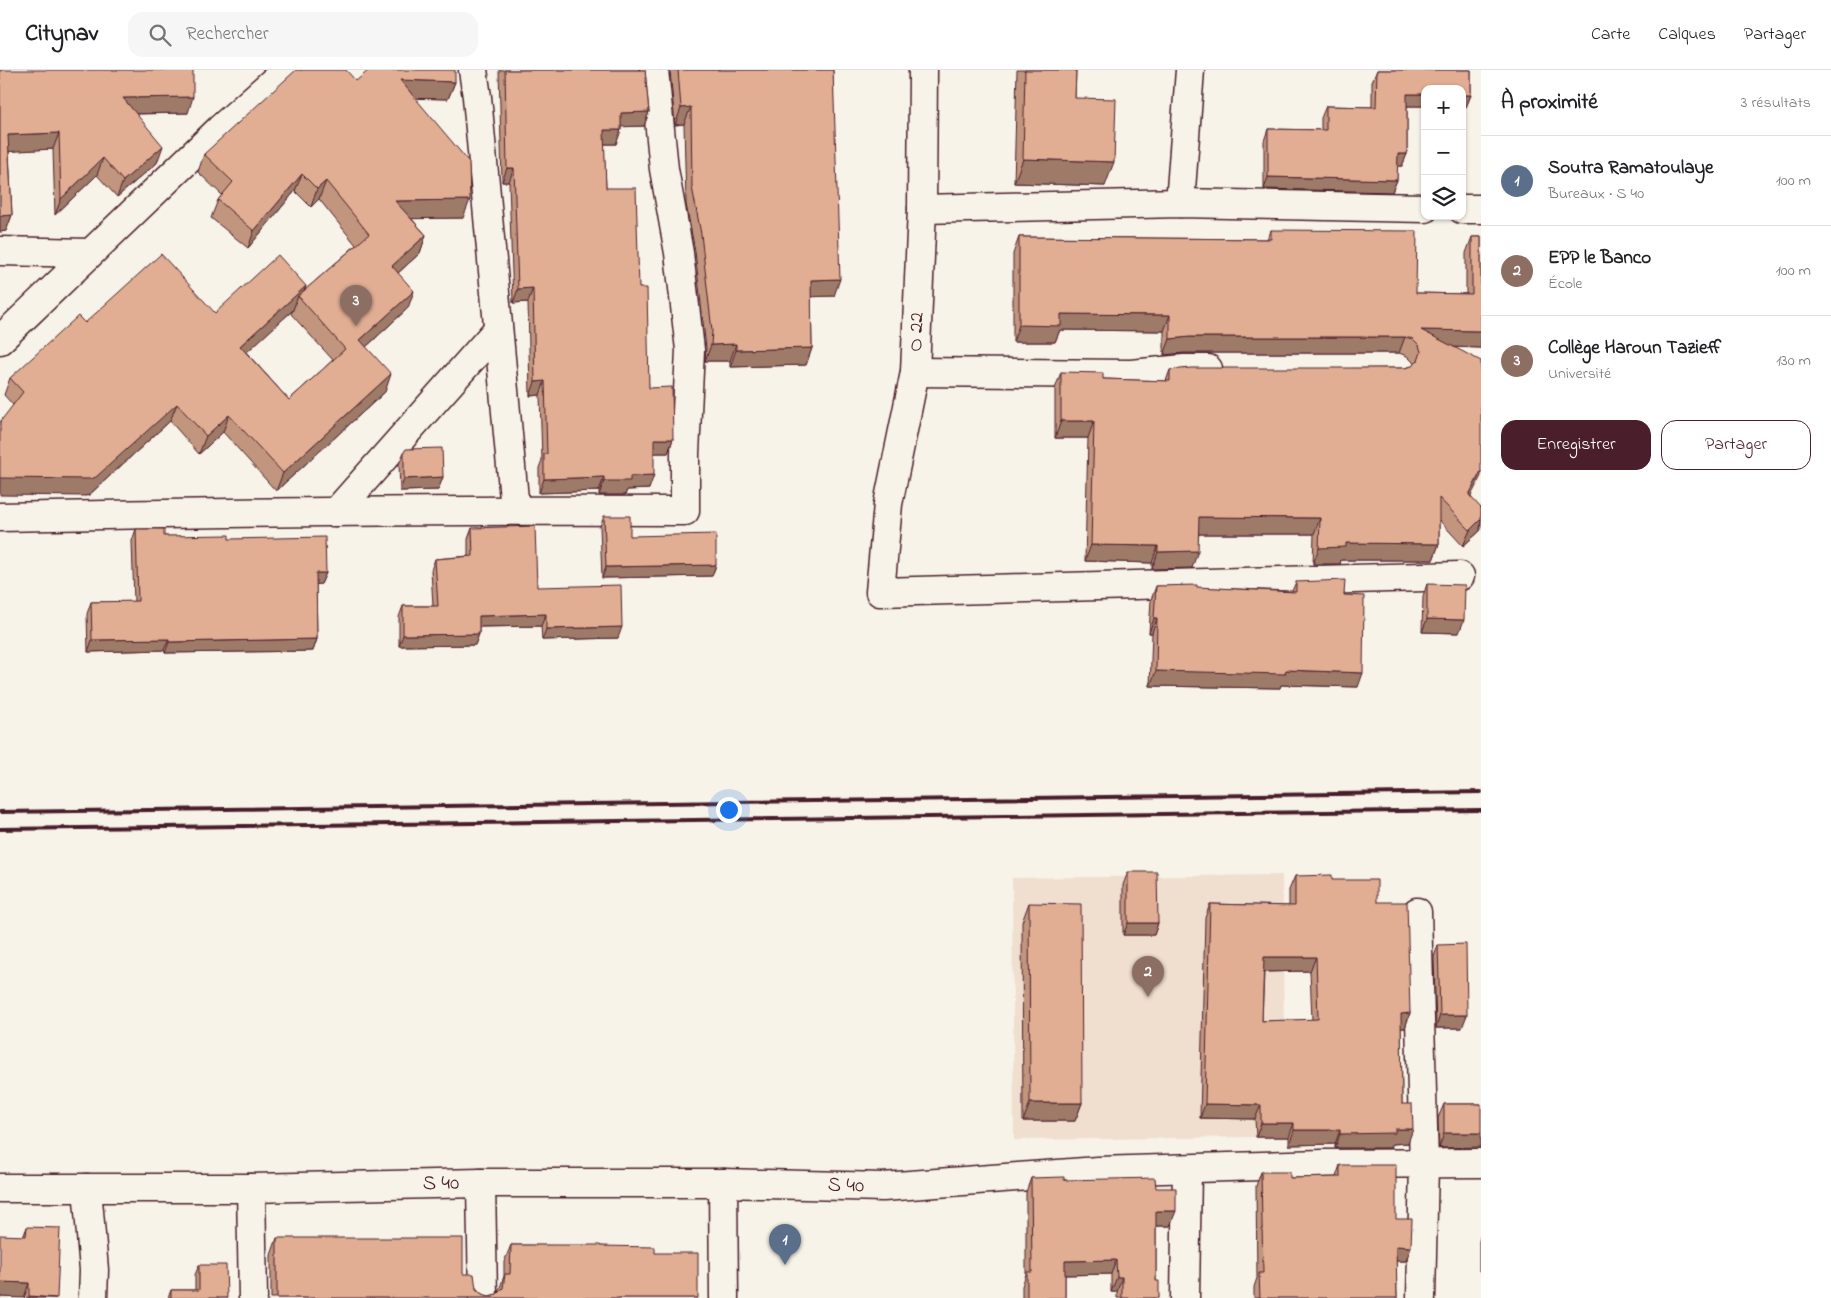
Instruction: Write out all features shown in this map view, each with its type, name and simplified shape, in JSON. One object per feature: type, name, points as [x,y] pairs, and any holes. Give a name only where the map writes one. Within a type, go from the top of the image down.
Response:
[{"type":"street","points":[[0,340],[220,129],[286,70]]},
{"type":"street","points":[[473,70],[515,510]]},
{"type":"street","points":[[0,518],[515,510],[685,511],[685,453],[690,350],[679,253],[664,169],[654,70]]},
{"type":"street","name":"O 22","points":[[923,70],[922,209],[915,372],[888,504],[880,592],[1460,576]]},
{"type":"street","points":[[1180,203],[1190,70]]},
{"type":"street","points":[[922,209],[1180,203],[1421,208]]},
{"type":"street","points":[[1466,209],[1481,209]]},
{"type":"street","points":[[0,251],[89,253]]},
{"type":"street","points":[[336,512],[498,329]]},
{"type":"street","points":[[915,372],[1131,374],[1184,369],[1233,369]]},
{"type":"street","points":[[1417,912],[1424,1164],[1421,1298]]},
{"type":"street","name":"S 40","points":[[0,1188],[251,1188],[481,1183],[723,1183],[883,1186],[1098,1171],[1323,1164],[1481,1163]]},
{"type":"street","points":[[1185,1298],[1187,1169]]},
{"type":"street","points":[[481,1183],[483,1298]]},
{"type":"street","points":[[723,1183],[724,1298]]},
{"type":"street","points":[[87,1188],[94,1270],[93,1298]]},
{"type":"street","points":[[251,1188],[253,1298]]},
{"type":"shaded area","points":[[1282,875],[1285,1116],[1256,1137],[1014,1140],[1012,878]]},
{"type":"building","points":[[0,70],[193,70],[193,97],[123,98],[163,146],[123,181],[103,158],[61,199],[59,133],[8,135],[12,215],[0,216]]},
{"type":"building","points":[[296,70],[346,70],[356,81],[369,70],[455,70],[455,82],[400,80],[469,162],[470,200],[395,201],[426,235],[392,266],[414,291],[360,340],[391,374],[283,473],[229,415],[206,436],[177,404],[96,477],[91,479],[0,478],[0,422],[23,392],[10,378],[78,316],[85,323],[161,254],[215,313],[278,255],[306,286],[240,346],[289,400],[345,349],[298,296],[369,234],[326,181],[317,189],[302,174],[254,231],[218,200],[233,182],[204,154]]},
{"type":"building","points":[[505,70],[645,70],[649,112],[621,113],[621,130],[604,130],[606,188],[636,188],[639,288],[647,288],[649,388],[672,387],[673,439],[654,439],[654,475],[630,476],[630,481],[604,481],[604,477],[544,479],[544,454],[547,454],[545,381],[535,382],[533,288],[518,289],[514,168],[507,168]]},
{"type":"building","points":[[678,70],[833,70],[840,279],[811,280],[812,348],[736,350],[736,344],[711,345],[712,331],[701,234],[692,187],[691,107],[681,108]]},
{"type":"building","points":[[1025,70],[1076,70],[1075,98],[1116,99],[1114,162],[1023,159]]},
{"type":"building","points":[[1377,70],[1471,70],[1471,95],[1466,95],[1466,85],[1421,85],[1421,94],[1407,94],[1407,154],[1398,154],[1397,180],[1268,177],[1268,129],[1326,130],[1326,106],[1376,107]]},
{"type":"building","points":[[1271,230],[1417,231],[1416,293],[1472,294],[1472,237],[1481,237],[1481,331],[1421,330],[1481,361],[1481,471],[1469,495],[1481,508],[1481,519],[1470,530],[1439,498],[1439,544],[1346,543],[1346,547],[1319,548],[1320,518],[1199,517],[1198,551],[1158,552],[1158,546],[1091,545],[1094,421],[1061,421],[1061,372],[1103,373],[1103,379],[1170,381],[1170,370],[1191,368],[1405,368],[1412,366],[1418,361],[1421,352],[1419,345],[1413,339],[1405,337],[1190,337],[1170,339],[1170,315],[1061,314],[1061,326],[1019,325],[1019,237],[1271,239]]},
{"type":"building","points":[[442,448],[443,477],[404,479],[404,452],[406,449]]},
{"type":"building","points":[[604,516],[630,516],[630,536],[716,534],[716,565],[606,567]]},
{"type":"building","points":[[535,526],[537,587],[621,585],[622,627],[546,629],[546,614],[479,616],[479,634],[403,635],[403,606],[438,606],[435,559],[473,556],[472,528]]},
{"type":"building","points":[[136,529],[164,529],[164,536],[229,535],[229,539],[325,537],[326,573],[316,573],[317,639],[169,642],[169,639],[92,640],[91,602],[138,601]]},
{"type":"building","points":[[1345,580],[1344,595],[1364,596],[1363,673],[1286,670],[1285,674],[1156,671],[1157,618],[1154,618],[1156,586],[1197,585],[1197,587],[1296,592],[1296,582]]},
{"type":"building","points":[[1427,584],[1465,585],[1464,620],[1427,619]]},
{"type":"building","points":[[1128,872],[1157,872],[1158,923],[1128,923]]},
{"type":"building","points":[[1332,875],[1332,880],[1377,880],[1377,902],[1407,902],[1410,1013],[1401,1014],[1402,1104],[1412,1104],[1413,1129],[1395,1129],[1395,1133],[1340,1134],[1340,1130],[1294,1130],[1294,1123],[1261,1123],[1261,1105],[1205,1104],[1210,904],[1295,906],[1295,876]],"holes":[[[1264,957],[1316,957],[1318,1019],[1262,1021]]]},
{"type":"building","points":[[1029,903],[1081,904],[1082,1103],[1030,1103]]},
{"type":"building","points":[[1466,944],[1467,1015],[1440,1015],[1438,945]]},
{"type":"building","points":[[1444,1104],[1481,1104],[1481,1133],[1444,1133]]},
{"type":"building","points":[[1340,1165],[1396,1165],[1396,1219],[1412,1219],[1411,1247],[1396,1246],[1397,1298],[1260,1298],[1259,1273],[1263,1273],[1261,1172],[1290,1172],[1290,1178],[1340,1177]]},
{"type":"building","points":[[1064,1177],[1064,1180],[1155,1178],[1156,1188],[1176,1188],[1176,1211],[1156,1211],[1156,1281],[1159,1281],[1159,1298],[1122,1298],[1122,1277],[1117,1277],[1116,1260],[1065,1261],[1065,1298],[1027,1298],[1027,1272],[1032,1272],[1031,1178]]},
{"type":"building","points":[[27,1227],[60,1228],[57,1298],[29,1296],[29,1283],[0,1282],[0,1235],[26,1236]]},
{"type":"building","points":[[277,1238],[463,1238],[463,1274],[474,1274],[476,1289],[482,1294],[489,1296],[497,1294],[503,1288],[505,1274],[510,1274],[511,1245],[655,1247],[655,1253],[698,1253],[698,1298],[277,1298]]},
{"type":"building","points":[[199,1265],[226,1265],[227,1298],[171,1298],[171,1290],[199,1290]]},
{"type":"railway","points":[[0,812],[1481,792]]},
{"type":"railway","points":[[0,829],[1481,810]]},
{"type":"place","name":"Collège Haroun Tazieff","points":[[356,326]]},
{"type":"place","name":"EPP le Banco","points":[[1148,997]]},
{"type":"place","name":"Soutra Ramatoulaye","points":[[785,1265]]}]
